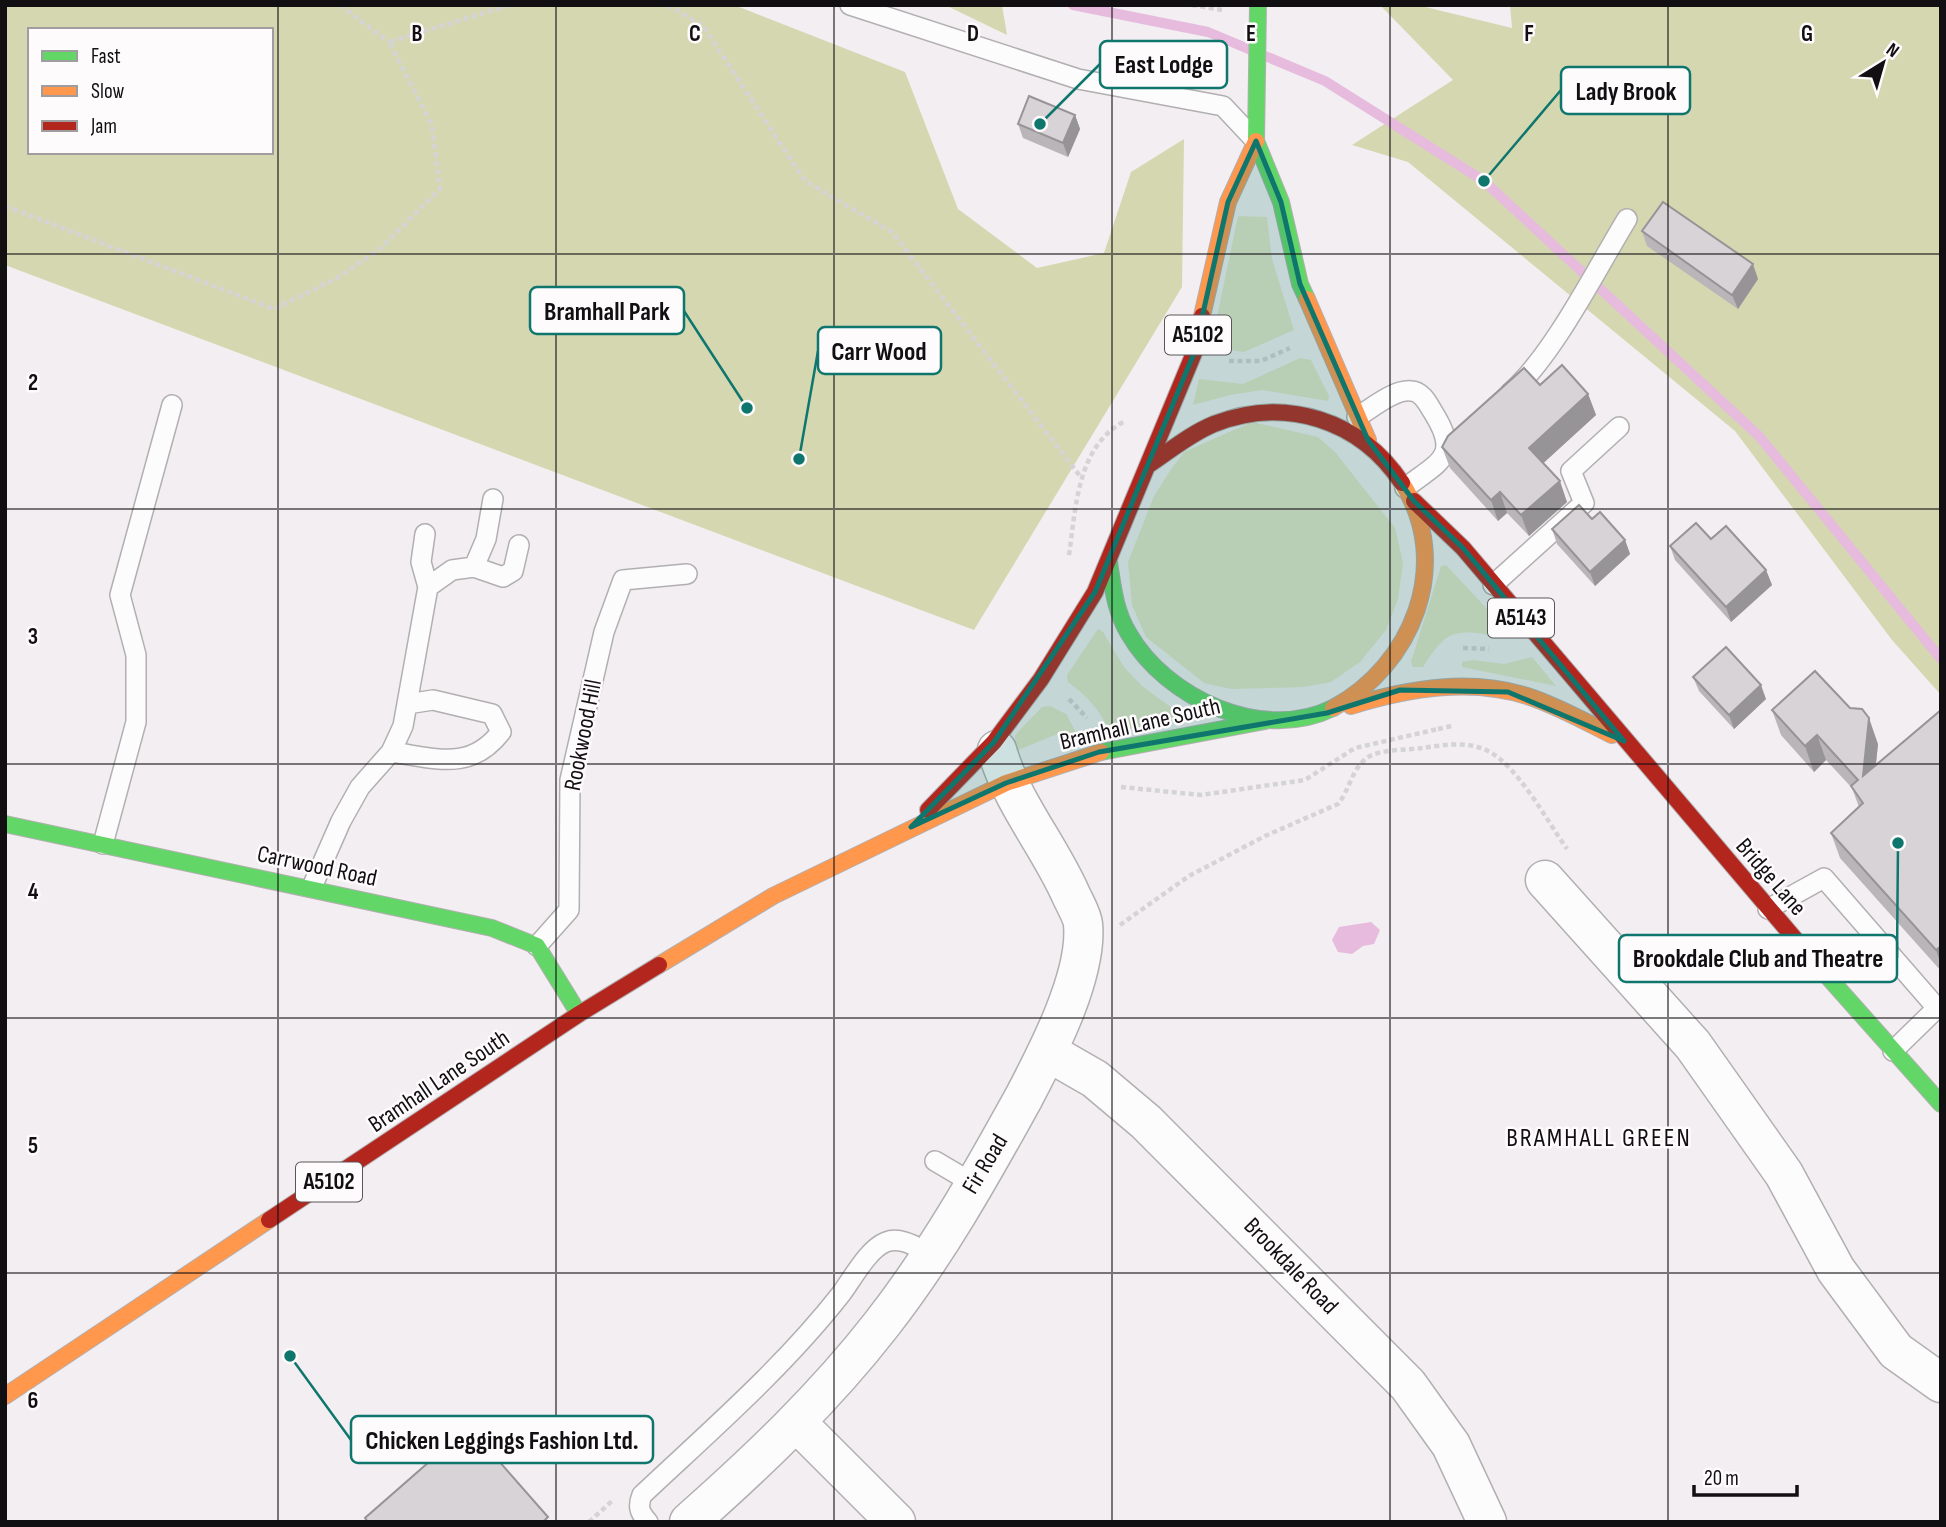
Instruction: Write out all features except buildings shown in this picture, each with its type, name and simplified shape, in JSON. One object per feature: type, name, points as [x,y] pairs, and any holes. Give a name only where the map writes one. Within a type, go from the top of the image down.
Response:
[{"type":"main road","name":"A5102","points":[[1258,12],[1256,141],[1281,202],[1300,284],[1368,440]]},
{"type":"main road","name":"A5102","points":[[1150,464],[1194,353],[1228,202],[1256,141]]},
{"type":"main road","name":"A5143","points":[[1250,413],[1322,419],[1368,440],[1409,494],[1424,566],[1418,614],[1392,662],[1368,687],[1327,713],[1265,721],[1209,703],[1186,691],[1147,660],[1134,642],[1114,599],[1110,562],[1129,508],[1150,464],[1204,428],[1250,413]]},
{"type":"main road","name":"Bridge Lane","points":[[1409,494],[1463,548],[1768,909],[1941,1104]]},
{"type":"main road","name":"Bramhall Lane South","points":[[911,827],[994,742],[1041,679],[1095,592],[1110,562]]},
{"type":"main road","name":"Bridge Lane","points":[[1327,713],[1400,690],[1443,688],[1508,692],[1563,712],[1624,741]]},
{"type":"main road","name":"Bramhall Lane South","points":[[5,1396],[579,1014],[773,896],[1006,783],[1099,751],[1265,721]]},
{"type":"main road","name":"Carrwood Road","points":[[5,824],[312,887],[492,928],[537,946]]},
{"type":"main road","points":[[537,946],[579,1014]]},
{"type":"street","name":"Fir Road","points":[[689,1522],[796,1422],[881,1326],[931,1254],[974,1184],[1048,1052],[1070,996],[1082,951],[1084,922],[1060,869],[1006,783],[994,742]]},
{"type":"street","points":[[1545,880],[1693,1045],[1784,1174],[1836,1270],[1896,1351],[1941,1383]]},
{"type":"street","name":"Brookdale Road","points":[[1048,1052],[1095,1079],[1146,1122],[1408,1385],[1451,1445],[1487,1522]]},
{"type":"street","points":[[796,1422],[896,1522]]},
{"type":"lane","points":[[849,5],[1078,79],[1223,106],[1256,141]]},
{"type":"lane","points":[[1493,407],[1521,383],[1583,291],[1627,219]]},
{"type":"lane","points":[[1357,417],[1397,393],[1412,390],[1423,396],[1447,434],[1447,448],[1441,461],[1409,494]]},
{"type":"lane","points":[[103,845],[136,722],[136,655],[120,595],[172,405]]},
{"type":"lane","points":[[1493,585],[1584,503],[1571,471],[1619,427]]},
{"type":"lane","points":[[1447,448],[1466,432]]},
{"type":"lane","points":[[474,568],[486,540],[493,499]]},
{"type":"lane","points":[[312,887],[341,821],[360,787],[391,752],[403,726],[428,587],[421,562],[425,534]]},
{"type":"lane","points":[[428,587],[452,570],[474,568],[503,577],[513,571],[519,545]]},
{"type":"lane","name":"Rookwood Hill","points":[[537,946],[569,910],[570,780],[604,632],[623,580],[687,575]]},
{"type":"lane","points":[[391,752],[459,762],[489,747],[501,732],[492,714],[433,700],[407,704]]},
{"type":"lane","points":[[1768,909],[1824,878],[1939,1006],[1893,1051]]},
{"type":"lane","points":[[935,1161],[974,1184]]},
{"type":"lane","points":[[648,1522],[638,1503],[642,1495],[776,1369],[876,1248],[887,1241],[901,1240],[931,1254]]},
{"type":"path","points":[[5,206],[274,310],[337,278],[381,248],[440,189],[432,125],[389,42],[340,5]]},
{"type":"path","points":[[389,42],[510,5]]},
{"type":"path","points":[[668,5],[703,26],[805,181],[892,232],[1080,476]]},
{"type":"path","points":[[1194,353],[1228,361],[1261,361],[1320,334]]},
{"type":"path","points":[[1068,560],[1080,476],[1110,430],[1135,416]]},
{"type":"path","points":[[1118,787],[1201,795],[1305,780],[1355,748],[1438,729],[1445,715],[1443,688]]},
{"type":"path","points":[[1062,694],[1077,706],[1090,723]]},
{"type":"path","points":[[1399,738],[1401,751]]},
{"type":"path","points":[[1082,951],[1189,876],[1265,836],[1338,804],[1346,795],[1356,769],[1371,756],[1437,745],[1468,745],[1487,751],[1508,767],[1571,856],[1545,880]]},
{"type":"path","points":[[589,1522],[616,1498]]},
{"type":"highlighted area","points":[[1256,141],[1281,202],[1300,284],[1368,440],[1414,501],[1463,548],[1624,741],[1508,692],[1400,690],[1327,713],[1099,752],[1006,783],[911,827],[994,742],[1095,592],[1194,353],[1228,202]]},
{"type":"green space","points":[[5,5],[734,5],[905,72],[958,209],[1037,268],[1104,253],[1131,172],[1184,139],[1182,287],[974,630],[5,265]]},
{"type":"green space","points":[[945,5],[1002,5],[1007,35]]},
{"type":"green space","points":[[1380,5],[1417,5],[1512,28],[1510,5],[1941,5],[1941,695],[1892,640],[1735,431],[1408,162],[1352,145],[1453,80]]},
{"type":"green space","points":[[1238,216],[1267,217],[1272,259],[1294,330],[1244,352],[1217,348],[1217,343],[1212,341]]},
{"type":"green space","points":[[1300,358],[1311,360],[1329,396],[1328,401],[1262,390],[1193,405],[1199,379],[1243,384]]},
{"type":"green space","points":[[1252,422],[1318,437],[1335,452],[1395,528],[1403,563],[1398,599],[1386,630],[1360,662],[1331,682],[1304,687],[1231,689],[1204,683],[1146,637],[1132,605],[1128,562],[1154,496],[1170,471],[1184,452]]},
{"type":"green space","points":[[1446,565],[1505,628],[1497,636],[1470,633],[1452,635],[1438,646],[1423,667],[1413,667],[1411,662],[1441,566]]},
{"type":"green space","points":[[1098,629],[1103,632],[1124,667],[1142,686],[1187,719],[1109,732],[1097,710],[1068,682],[1067,675]]},
{"type":"green space","points":[[1532,657],[1556,686],[1462,667],[1462,662],[1473,660],[1504,664]]},
{"type":"green space","points":[[1050,706],[1066,714],[1079,738],[1057,734],[1016,751],[1015,735],[1042,707]]},
{"type":"shaded area","points":[[1371,922],[1380,930],[1374,944],[1363,946],[1352,954],[1338,952],[1332,940],[1339,927]]},
{"type":"waterway","points":[[1073,5],[1208,32],[1325,81],[1484,181],[1759,436],[1941,659]]},
{"type":"traffic: fast","points":[[1258,5],[1256,141],[1281,202],[1300,284],[1307,299]]},
{"type":"traffic: fast","points":[[1109,562],[1113,590],[1129,634],[1145,657],[1191,695],[1218,708],[1247,717],[1276,720],[1305,717],[1333,708]]},
{"type":"traffic: fast","points":[[1101,752],[1265,721]]},
{"type":"traffic: fast","points":[[5,824],[492,928],[537,946],[579,1014]]},
{"type":"traffic: fast","points":[[1812,959],[1941,1104]]},
{"type":"traffic: slow","points":[[1202,316],[1228,202],[1256,141]]},
{"type":"traffic: slow","points":[[1307,299],[1368,440]]},
{"type":"traffic: slow","points":[[1333,708],[1361,690],[1384,667],[1403,640],[1417,610],[1424,579],[1424,546],[1417,514],[1402,483]]},
{"type":"traffic: slow","points":[[1351,706],[1419,690],[1442,687],[1488,688],[1533,698],[1612,735]]},
{"type":"traffic: slow","points":[[659,965],[773,896],[1006,783],[1101,752]]},
{"type":"traffic: slow","points":[[5,1396],[269,1220]]},
{"type":"traffic: jam","points":[[928,810],[994,742],[1041,679],[1095,592],[1194,353],[1202,316]]},
{"type":"traffic: jam","points":[[1150,464],[1189,437],[1214,424],[1241,416],[1294,414],[1319,419],[1343,429],[1365,443],[1385,461],[1402,483]]},
{"type":"traffic: jam","points":[[1414,501],[1463,548],[1812,959]]},
{"type":"traffic: jam","points":[[269,1220],[579,1014],[659,965]]},
{"type":"place","name":"East Lodge","points":[[1040,124]]},
{"type":"place","name":"Lady Brook","points":[[1484,181]]},
{"type":"place","name":"Bramhall Park","points":[[747,408]]},
{"type":"place","name":"Carr Wood","points":[[799,459]]},
{"type":"place","name":"Brookdale Club and Theatre","points":[[1898,843]]},
{"type":"place","name":"Chicken Leggings Fashion Ltd.","points":[[290,1356]]},
{"type":"district","name":"BRAMHALL GREEN","points":[[1599,1138]]}]
